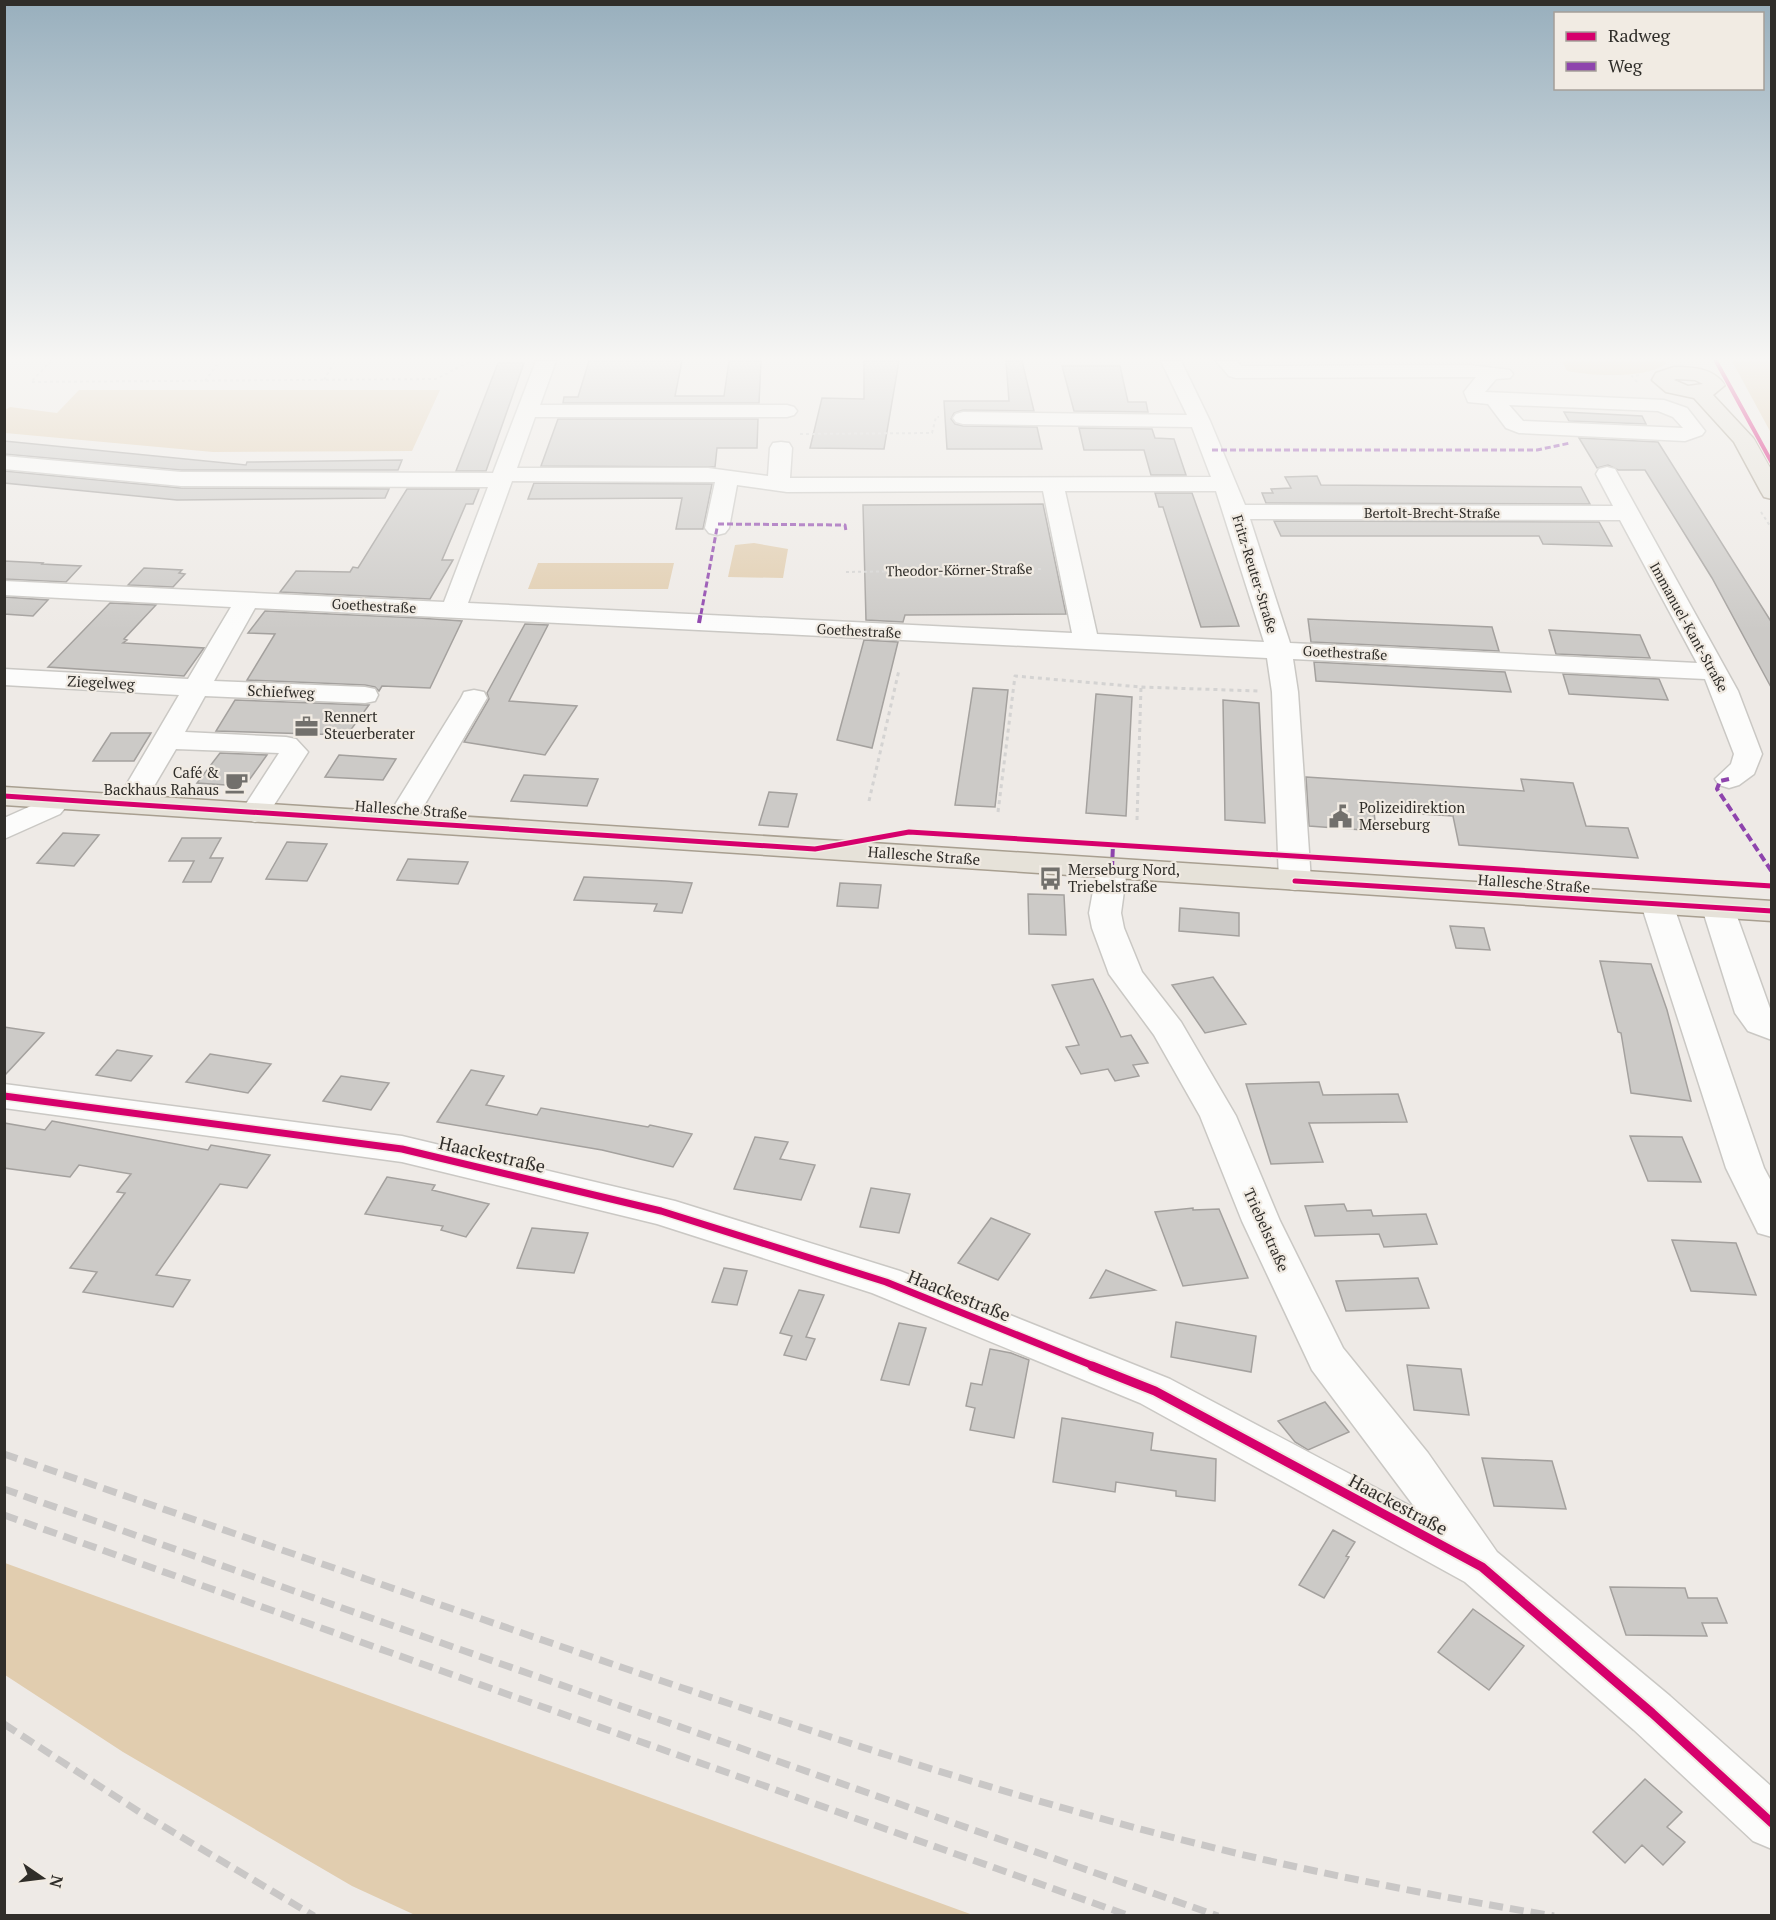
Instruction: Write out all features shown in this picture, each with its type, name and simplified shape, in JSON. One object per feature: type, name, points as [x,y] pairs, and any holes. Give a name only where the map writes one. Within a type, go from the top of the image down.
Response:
[{"type":"main road","points":[[1749,451],[1772,492]]},
{"type":"main road","name":"Hallesche Straße","points":[[4,796],[1772,911]]},
{"type":"street","points":[[453,610],[512,451]]},
{"type":"street","points":[[779,484],[782,451]]},
{"type":"street","name":"Fritz-Reuter-Straße","points":[[1212,451],[1236,513],[1279,650],[1285,692],[1295,881]]},
{"type":"street","points":[[4,462],[181,479],[708,475],[779,484],[1225,484]]},
{"type":"street","name":"Immanuel-Kant-Straße","points":[[1607,474],[1725,691],[1748,754],[1744,768],[1729,779]]},
{"type":"street","points":[[717,528],[727,478]]},
{"type":"street","points":[[1053,485],[1086,641]]},
{"type":"street","name":"Bertolt-Brecht-Straße","points":[[1236,513],[1627,513]]},
{"type":"street","name":"Goethestraße","points":[[4,588],[1714,672]]},
{"type":"street","points":[[130,804],[248,599]]},
{"type":"street","name":"Ziegelweg","points":[[4,677],[197,688]]},
{"type":"street","name":"Schiefweg","points":[[197,688],[365,695]]},
{"type":"street","points":[[400,821],[474,698]]},
{"type":"street","points":[[168,740],[286,745],[294,752],[255,813]]},
{"type":"street","points":[[4,830],[50,808],[57,800]]},
{"type":"street","name":"Triebelstraße","points":[[1112,869],[1106,913],[1108,928],[1126,974],[1169,1030],[1218,1116],[1260,1221],[1327,1358],[1412,1466],[1482,1567]]},
{"type":"street","points":[[1657,904],[1745,1168],[1772,1223]]},
{"type":"street","points":[[1718,908],[1752,1013],[1760,1023],[1772,1029]]},
{"type":"street","name":"Haackestraße","points":[[4,1096],[402,1149],[661,1211],[886,1282],[1155,1392],[1482,1567],[1652,1713],[1772,1823]]},
{"type":"path","points":[[869,801],[899,670]]},
{"type":"path","points":[[998,812],[1015,676],[1141,687],[1285,692]]},
{"type":"path","points":[[1137,820],[1141,687]]},
{"type":"shaded area","points":[[198,451],[412,451],[412,451]]},
{"type":"shaded area","points":[[754,543],[788,549],[783,578],[728,577],[735,545]]},
{"type":"shaded area","points":[[538,563],[674,563],[668,589],[528,589]]},
{"type":"shaded area","points":[[4,1563],[973,1915],[415,1915],[352,1886],[123,1752],[5,1675]]},
{"type":"building","points":[[4,451],[101,451],[246,465],[247,462],[402,460],[398,470],[181,470],[4,454]]},
{"type":"building","points":[[464,451],[493,451],[486,471],[456,471]]},
{"type":"building","points":[[547,451],[717,451],[715,467],[541,466]]},
{"type":"building","points":[[1144,451],[1178,451],[1186,475],[1151,475]]},
{"type":"building","points":[[1587,451],[1663,451],[1772,623],[1772,689],[1712,578],[1645,470],[1618,470],[1608,465],[1597,468]]},
{"type":"building","points":[[4,471],[181,488],[389,489],[385,498],[177,500],[4,483]]},
{"type":"building","points":[[1317,476],[1321,485],[1581,487],[1590,504],[1266,503],[1262,493],[1273,493],[1271,489],[1291,488],[1285,477]]},
{"type":"building","points":[[534,483],[712,484],[703,529],[676,529],[682,498],[528,499]]},
{"type":"building","points":[[407,489],[479,489],[473,504],[466,504],[442,560],[453,560],[430,599],[280,592],[296,571],[350,572],[353,567],[358,568]]},
{"type":"building","points":[[1155,493],[1192,493],[1239,626],[1201,627],[1163,507],[1159,507]]},
{"type":"building","points":[[1043,504],[1066,614],[905,615],[903,622],[866,620],[863,505]]},
{"type":"building","points":[[1274,521],[1599,522],[1612,546],[1543,544],[1539,536],[1281,536]]},
{"type":"building","points":[[4,561],[81,566],[66,582],[4,579]]},
{"type":"building","points":[[144,568],[182,570],[179,573],[185,574],[173,587],[128,585]]},
{"type":"building","points":[[4,597],[48,600],[33,616],[4,614]]},
{"type":"building","points":[[110,603],[156,605],[124,639],[127,640],[123,643],[204,648],[184,676],[48,667]]},
{"type":"building","points":[[265,611],[462,621],[430,688],[382,686],[379,691],[375,687],[365,685],[247,680],[275,634],[248,633]]},
{"type":"building","points":[[1308,619],[1492,627],[1499,651],[1311,642]]},
{"type":"building","points":[[525,624],[548,625],[509,701],[577,706],[545,755],[464,742],[489,699],[487,693]]},
{"type":"building","points":[[1549,630],[1640,635],[1650,658],[1556,654]]},
{"type":"building","points":[[864,640],[898,642],[872,748],[837,740]]},
{"type":"building","points":[[1314,662],[1505,672],[1511,692],[1316,681]]},
{"type":"building","points":[[1563,674],[1659,679],[1668,700],[1569,694]]},
{"type":"building","points":[[973,688],[1008,690],[995,807],[955,805]]},
{"type":"building","points":[[1096,694],[1132,697],[1126,816],[1086,813]]},
{"type":"building","points":[[235,700],[369,705],[347,735],[216,731]]},
{"type":"building","points":[[1223,700],[1259,703],[1265,823],[1225,820]]},
{"type":"building","points":[[111,733],[151,733],[134,761],[93,761]]},
{"type":"building","points":[[220,753],[267,755],[247,783],[229,782],[226,785],[197,783]]},
{"type":"building","points":[[339,755],[396,759],[383,780],[325,777]]},
{"type":"building","points":[[524,775],[598,779],[587,806],[511,801]]},
{"type":"building","name":"Polizeidirektion Merseburg","points":[[1306,777],[1524,791],[1521,779],[1573,783],[1586,826],[1628,828],[1638,858],[1459,845],[1453,816],[1374,811],[1376,831],[1309,826]]},
{"type":"building","points":[[769,792],[797,794],[788,827],[759,825]]},
{"type":"building","points":[[63,833],[99,835],[74,866],[37,863]]},
{"type":"building","points":[[182,838],[221,838],[210,858],[223,858],[211,882],[183,882],[194,861],[169,861]]},
{"type":"building","points":[[287,842],[327,844],[307,881],[266,879]]},
{"type":"building","points":[[408,859],[468,862],[458,884],[397,880]]},
{"type":"building","points":[[584,877],[692,883],[682,913],[654,911],[657,904],[574,900]]},
{"type":"building","points":[[840,883],[881,885],[878,908],[837,906]]},
{"type":"building","points":[[1028,894],[1064,895],[1066,935],[1029,934]]},
{"type":"building","points":[[1180,908],[1239,913],[1239,936],[1179,931]]},
{"type":"building","points":[[1450,926],[1484,928],[1490,950],[1456,948]]},
{"type":"building","points":[[1600,961],[1651,964],[1667,1010],[1691,1101],[1631,1093],[1621,1033],[1618,1032]]},
{"type":"building","points":[[1213,977],[1246,1024],[1205,1033],[1172,985]]},
{"type":"building","points":[[1093,979],[1121,1037],[1131,1035],[1148,1063],[1133,1065],[1139,1076],[1115,1081],[1108,1069],[1081,1074],[1066,1047],[1079,1045],[1052,985]]},
{"type":"building","points":[[4,1027],[44,1033],[4,1076]]},
{"type":"building","points":[[117,1050],[152,1056],[131,1081],[96,1075]]},
{"type":"building","points":[[210,1054],[271,1064],[248,1093],[186,1082]]},
{"type":"building","points":[[471,1070],[504,1076],[486,1105],[537,1115],[541,1108],[692,1134],[673,1167],[602,1150],[437,1122]]},
{"type":"building","points":[[341,1076],[389,1083],[371,1110],[323,1101]]},
{"type":"building","points":[[1319,1082],[1323,1095],[1398,1094],[1407,1122],[1309,1123],[1323,1162],[1271,1164],[1246,1084]]},
{"type":"building","points":[[52,1121],[208,1150],[211,1145],[270,1155],[247,1188],[220,1184],[156,1275],[190,1280],[173,1307],[83,1292],[97,1272],[70,1268],[125,1193],[117,1192],[131,1174],[79,1165],[70,1177],[4,1168],[4,1123],[45,1130]]},
{"type":"building","points":[[1630,1136],[1682,1137],[1701,1182],[1648,1181]]},
{"type":"building","points":[[755,1137],[788,1142],[780,1159],[815,1165],[801,1200],[734,1189]]},
{"type":"building","points":[[387,1177],[435,1185],[432,1190],[489,1204],[466,1237],[441,1230],[443,1226],[365,1214]]},
{"type":"building","points":[[871,1188],[910,1194],[899,1233],[860,1227]]},
{"type":"building","points":[[1344,1204],[1347,1211],[1371,1210],[1373,1216],[1426,1214],[1437,1244],[1384,1247],[1379,1234],[1315,1236],[1305,1206]]},
{"type":"building","points":[[1193,1208],[1193,1210],[1219,1209],[1248,1278],[1183,1286],[1155,1212]]},
{"type":"building","points":[[991,1218],[1030,1234],[998,1280],[958,1263]]},
{"type":"building","points":[[532,1228],[588,1233],[574,1273],[517,1268]]},
{"type":"building","points":[[1672,1240],[1736,1243],[1756,1295],[1691,1291]]},
{"type":"building","points":[[724,1268],[747,1271],[737,1305],[712,1302]]},
{"type":"building","points":[[1106,1270],[1155,1290],[1090,1298]]},
{"type":"building","points":[[1418,1278],[1429,1308],[1346,1311],[1336,1281]]},
{"type":"building","points":[[799,1290],[824,1295],[806,1337],[815,1339],[806,1360],[784,1355],[792,1336],[780,1333]]},
{"type":"building","points":[[1176,1322],[1256,1336],[1251,1372],[1171,1357]]},
{"type":"building","points":[[899,1323],[926,1328],[909,1385],[881,1380]]},
{"type":"building","points":[[990,1349],[1011,1353],[1029,1360],[1014,1438],[970,1430],[975,1408],[966,1406],[971,1383],[982,1385]]},
{"type":"building","points":[[1407,1365],[1461,1369],[1469,1415],[1414,1410]]},
{"type":"building","points":[[1325,1402],[1349,1432],[1308,1450],[1295,1442],[1278,1421]]},
{"type":"building","points":[[1062,1418],[1153,1433],[1151,1450],[1216,1459],[1215,1501],[1176,1496],[1176,1491],[1116,1482],[1115,1492],[1053,1482]]},
{"type":"building","points":[[1482,1458],[1552,1461],[1566,1509],[1494,1506]]},
{"type":"building","points":[[1333,1530],[1355,1542],[1346,1556],[1349,1557],[1324,1598],[1299,1585]]},
{"type":"building","points":[[1610,1587],[1685,1588],[1688,1598],[1717,1598],[1727,1623],[1702,1623],[1707,1636],[1626,1635]]},
{"type":"building","points":[[1473,1609],[1524,1646],[1489,1690],[1438,1652]]},
{"type":"building","points":[[1645,1779],[1682,1812],[1667,1827],[1685,1842],[1663,1865],[1642,1845],[1625,1863],[1593,1832]]},
{"type":"railway","points":[[4,1454],[687,1689],[838,1739],[1065,1809],[1302,1868],[1386,1886],[1554,1916]]},
{"type":"railway","points":[[4,1489],[1218,1916]]},
{"type":"railway","points":[[4,1515],[1130,1916]]},
{"type":"railway","points":[[4,1724],[141,1813],[314,1916]]},
{"type":"marked path","points":[[718,524],[845,525],[846,531]]},
{"type":"marked path","points":[[699,623],[717,528]]},
{"type":"marked path","points":[[1729,779],[1720,781],[1717,789],[1772,872]]},
{"type":"marked path","points":[[1112,869],[1113,844]]},
{"type":"cycle path","points":[[1765,451],[1772,463]]},
{"type":"cycle path","points":[[4,796],[815,849],[909,832],[1772,886]]},
{"type":"cycle path","points":[[1295,881],[1772,911]]},
{"type":"cycle path","points":[[4,1096],[402,1149],[661,1211],[886,1282],[1155,1391],[1482,1567],[1652,1713],[1772,1823]]},
{"type":"place","name":"Rennert Steuerberater","points":[[306,726]]},
{"type":"place","name":"Café & Backhaus Rahaus","points":[[237,782]]},
{"type":"place","name":"Polizeidirektion Merseburg","points":[[1341,817]]},
{"type":"place","name":"Merseburg Nord, Triebelstraße","points":[[1050,879]]}]
